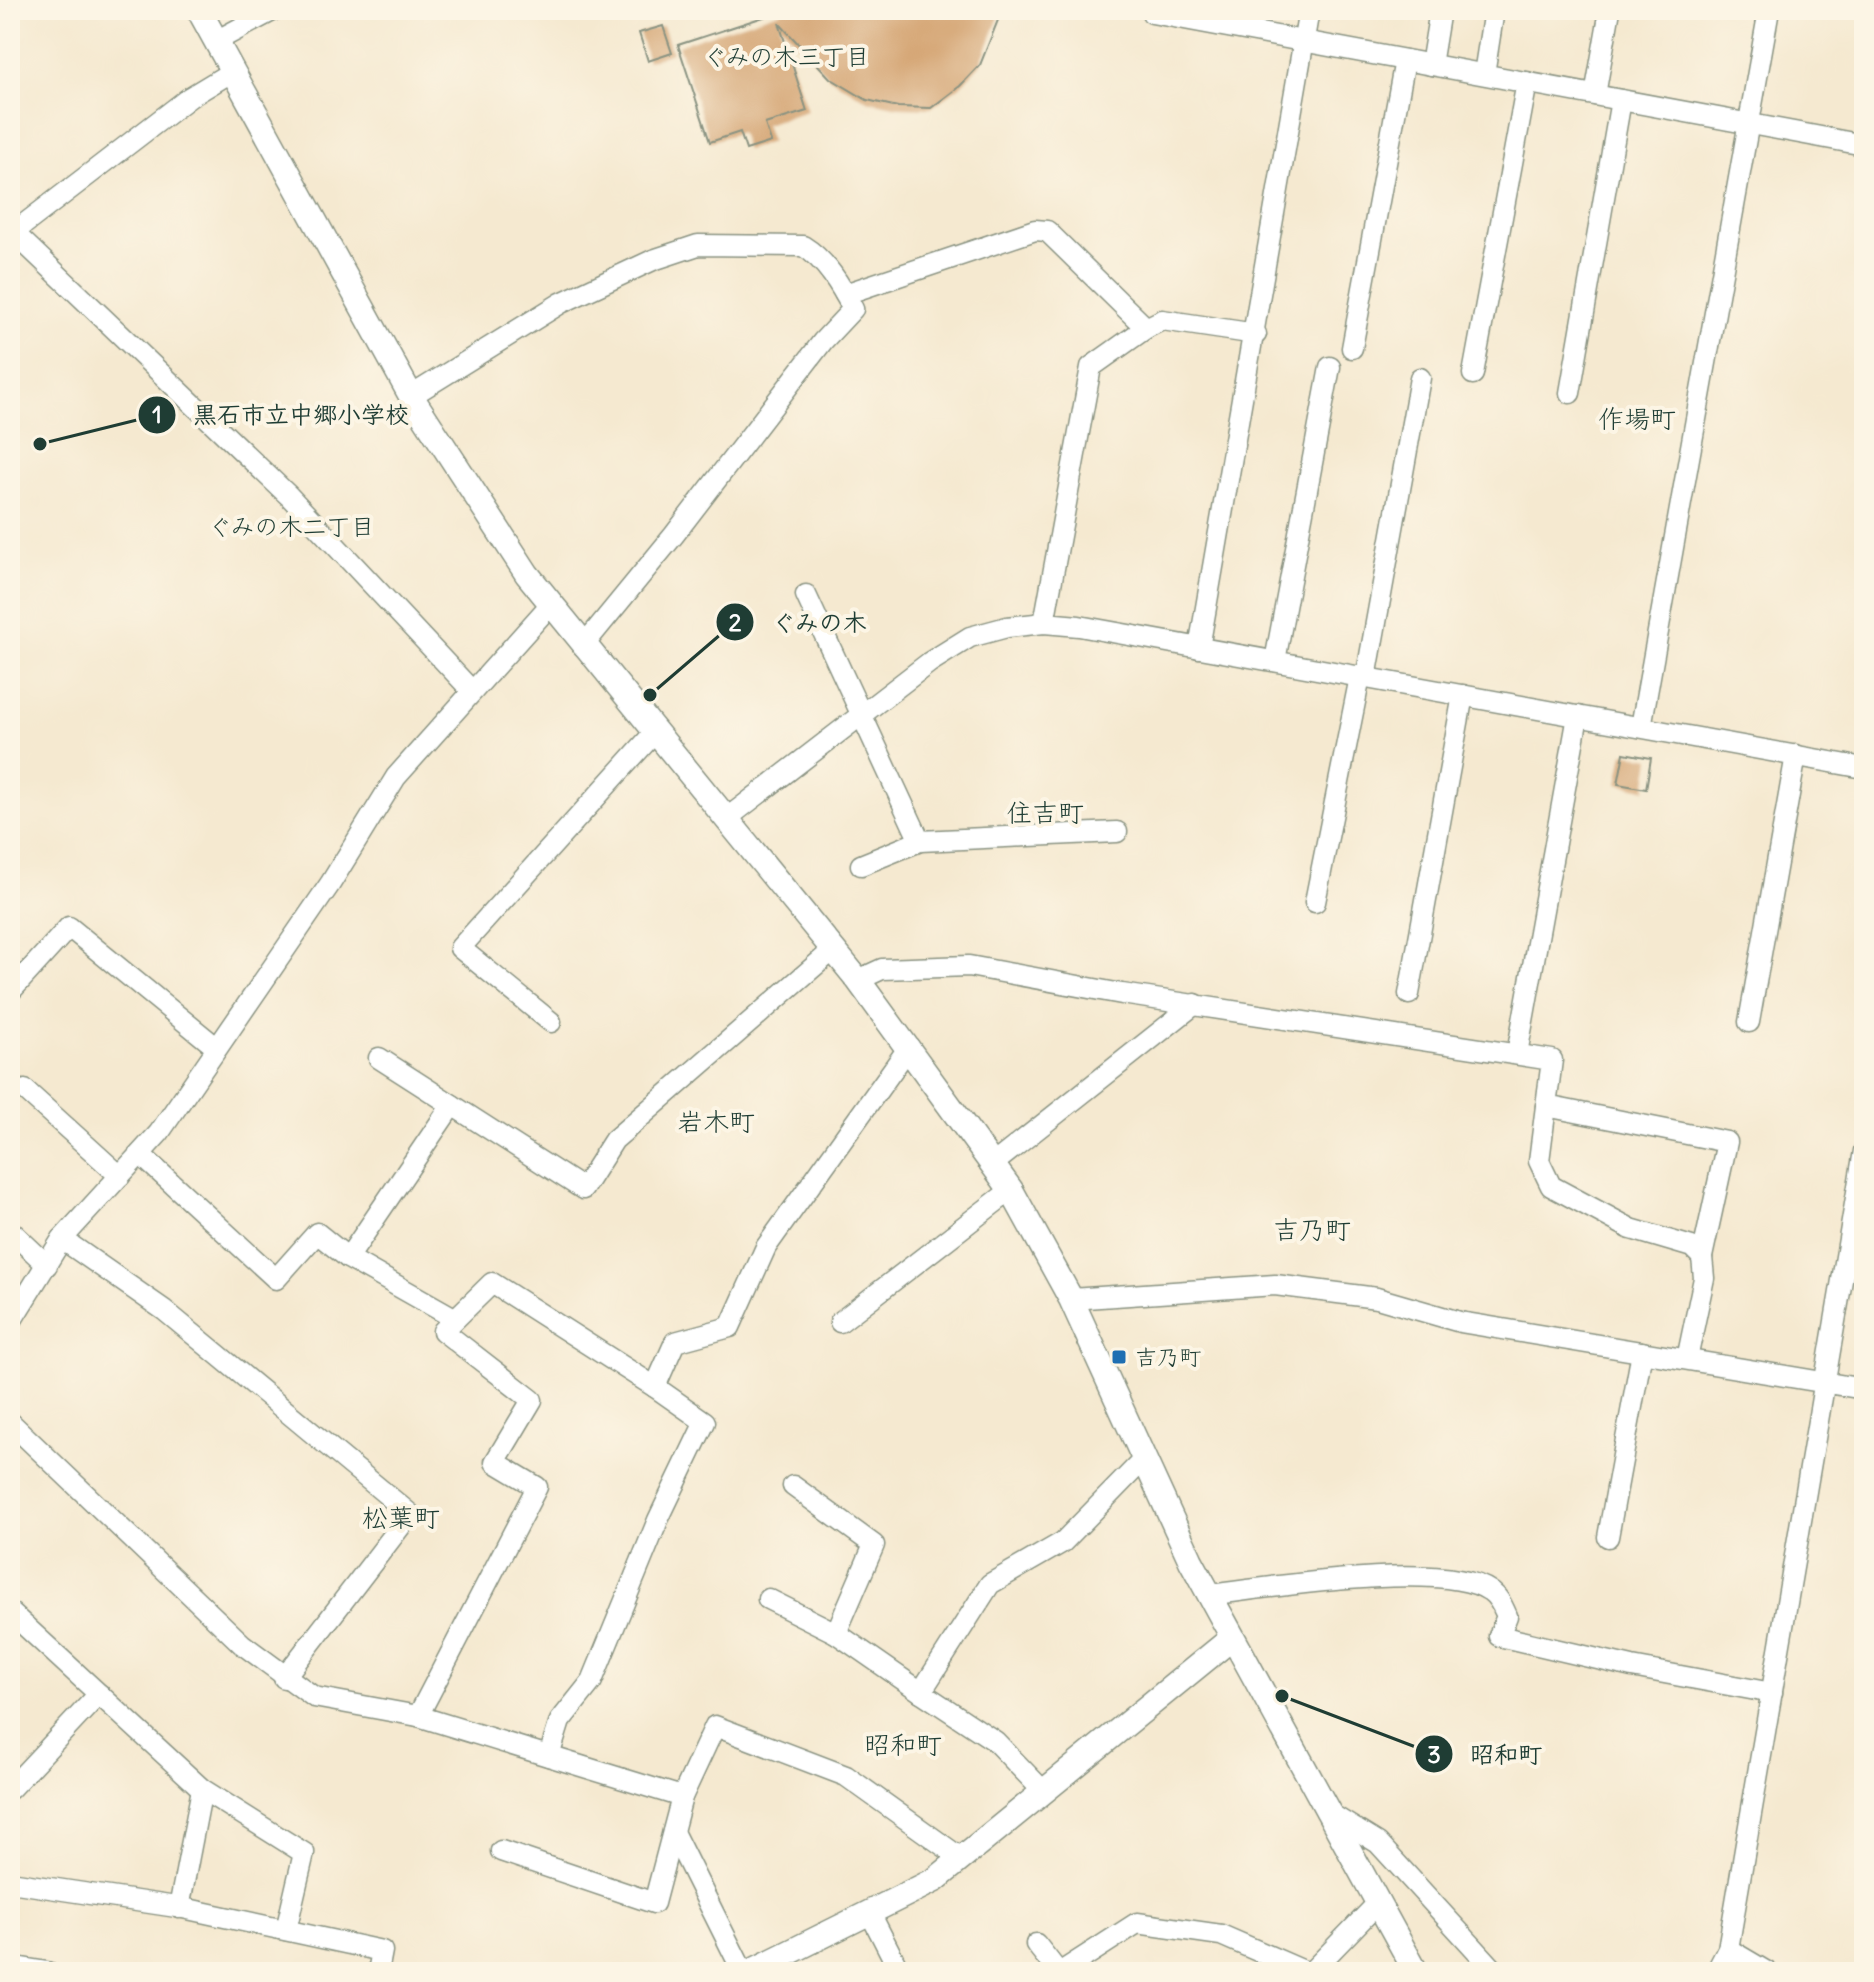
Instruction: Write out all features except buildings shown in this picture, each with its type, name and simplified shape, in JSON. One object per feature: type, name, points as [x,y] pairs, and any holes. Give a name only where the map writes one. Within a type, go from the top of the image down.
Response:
[{"type":"street","points":[[199,10],[411,396],[483,509],[583,646],[858,980],[1011,1190],[1071,1299],[1209,1595],[1416,1972]]},
{"type":"street","points":[[216,41],[274,10]]},
{"type":"street","points":[[1199,648],[1256,334],[1309,10]]},
{"type":"street","points":[[1431,65],[1440,10]]},
{"type":"street","points":[[1484,74],[1494,10]]},
{"type":"street","points":[[1595,95],[1610,10]]},
{"type":"street","points":[[1641,727],[1769,10]]},
{"type":"street","points":[[1146,11],[1864,145]]},
{"type":"street","points":[[1352,348],[1405,60]]},
{"type":"street","points":[[233,71],[190,97],[12,230],[289,496],[472,691]]},
{"type":"street","points":[[1473,374],[1527,82]]},
{"type":"street","points":[[1570,393],[1621,100]]},
{"type":"street","points":[[845,294],[1035,230],[1047,231],[1146,328]]},
{"type":"street","points":[[411,396],[561,303],[653,260],[698,245],[803,246],[817,255],[845,294],[853,309],[823,341],[674,535],[583,646]]},
{"type":"street","points":[[1044,623],[1091,367],[1162,320],[1256,334]]},
{"type":"street","points":[[1275,661],[1330,367]]},
{"type":"street","points":[[1315,902],[1363,678],[1420,378]]},
{"type":"street","points":[[806,595],[920,841]]},
{"type":"street","points":[[13,1313],[62,1239],[141,1155],[330,884],[396,777],[551,604]]},
{"type":"street","points":[[726,819],[930,662],[970,637],[1007,627],[1044,623],[1275,661],[1864,768]]},
{"type":"street","points":[[1409,994],[1463,695]]},
{"type":"street","points":[[1517,1054],[1578,716]]},
{"type":"street","points":[[551,1022],[460,948],[655,732]]},
{"type":"street","points":[[1749,1022],[1796,755]]},
{"type":"street","points":[[861,865],[920,841],[1117,832]]},
{"type":"street","points":[[10,992],[69,927],[217,1048]]},
{"type":"street","points":[[379,1058],[583,1189],[614,1140],[833,950]]},
{"type":"street","points":[[858,980],[882,969],[969,966],[1552,1060],[1539,1161],[1551,1186],[1631,1229],[1692,1247],[1702,1257]]},
{"type":"street","points":[[993,1164],[1195,1004]]},
{"type":"street","points":[[655,1387],[675,1342],[730,1327],[766,1247],[909,1047]]},
{"type":"street","points":[[25,1090],[120,1176]]},
{"type":"street","points":[[348,1258],[452,1105]]},
{"type":"street","points":[[1546,1106],[1727,1142],[1702,1257],[1704,1278],[1687,1359]]},
{"type":"street","points":[[1716,1972],[1728,1949],[1864,1151]]},
{"type":"street","points":[[141,1155],[276,1279],[317,1233],[348,1258],[454,1318]]},
{"type":"street","points":[[840,1322],[1011,1190]]},
{"type":"street","points":[[10,1230],[47,1265]]},
{"type":"street","points":[[62,1239],[164,1310],[410,1514],[284,1678]]},
{"type":"street","points":[[418,1716],[537,1487],[495,1462],[532,1400],[443,1331],[492,1283],[705,1422],[658,1520],[592,1681],[560,1721],[549,1756]]},
{"type":"street","points":[[1071,1299],[1275,1285],[1377,1298],[1460,1322],[1864,1389]]},
{"type":"street","points":[[1608,1537],[1642,1352]]},
{"type":"street","points":[[10,1422],[242,1644],[284,1678],[314,1697],[418,1716],[682,1797]]},
{"type":"street","points":[[921,1692],[990,1584],[1063,1542],[1144,1459]]},
{"type":"street","points":[[793,1486],[874,1545],[836,1633]]},
{"type":"street","points":[[1209,1595],[1382,1577],[1467,1581],[1490,1591],[1501,1602],[1507,1616],[1499,1636],[1632,1667],[1772,1693]]},
{"type":"street","points":[[768,1599],[836,1633],[995,1741],[1044,1792]]},
{"type":"street","points":[[10,1612],[202,1789],[304,1853],[286,1930]]},
{"type":"street","points":[[750,1972],[935,1880],[1232,1638]]},
{"type":"street","points":[[10,1789],[99,1694]]},
{"type":"street","points":[[501,1851],[654,1903],[682,1797],[715,1726],[846,1776],[962,1859]]},
{"type":"street","points":[[179,1908],[202,1789]]},
{"type":"street","points":[[1326,1811],[1378,1843],[1496,1972]]},
{"type":"street","points":[[673,1832],[743,1972]]},
{"type":"street","points":[[10,1882],[179,1908],[382,1951],[378,1972]]},
{"type":"street","points":[[1036,1944],[1059,1972],[1137,1923],[1221,1935],[1309,1972],[1377,1904]]},
{"type":"street","points":[[870,1913],[900,1972]]},
{"type":"street","points":[[1728,1949],[1767,1972]]},
{"type":"street","points":[[10,1966],[47,1972]]},
{"type":"place","name":"黒石市立中郷小学校","points":[[40,444]]},
{"type":"place","name":"ぐみの木","points":[[650,695]]},
{"type":"place","name":"吉乃町","points":[[1119,1357]]},
{"type":"place","name":"昭和町","points":[[1282,1696]]},
{"type":"district","name":"ぐみの木三丁目","points":[[786,57]]},
{"type":"district","name":"作場町","points":[[1637,419]]},
{"type":"district","name":"ぐみの木二丁目","points":[[291,527]]},
{"type":"district","name":"住吉町","points":[[1045,813]]},
{"type":"district","name":"岩木町","points":[[716,1122]]},
{"type":"district","name":"吉乃町","points":[[1312,1230]]},
{"type":"district","name":"松葉町","points":[[401,1518]]},
{"type":"district","name":"昭和町","points":[[903,1745]]}]
